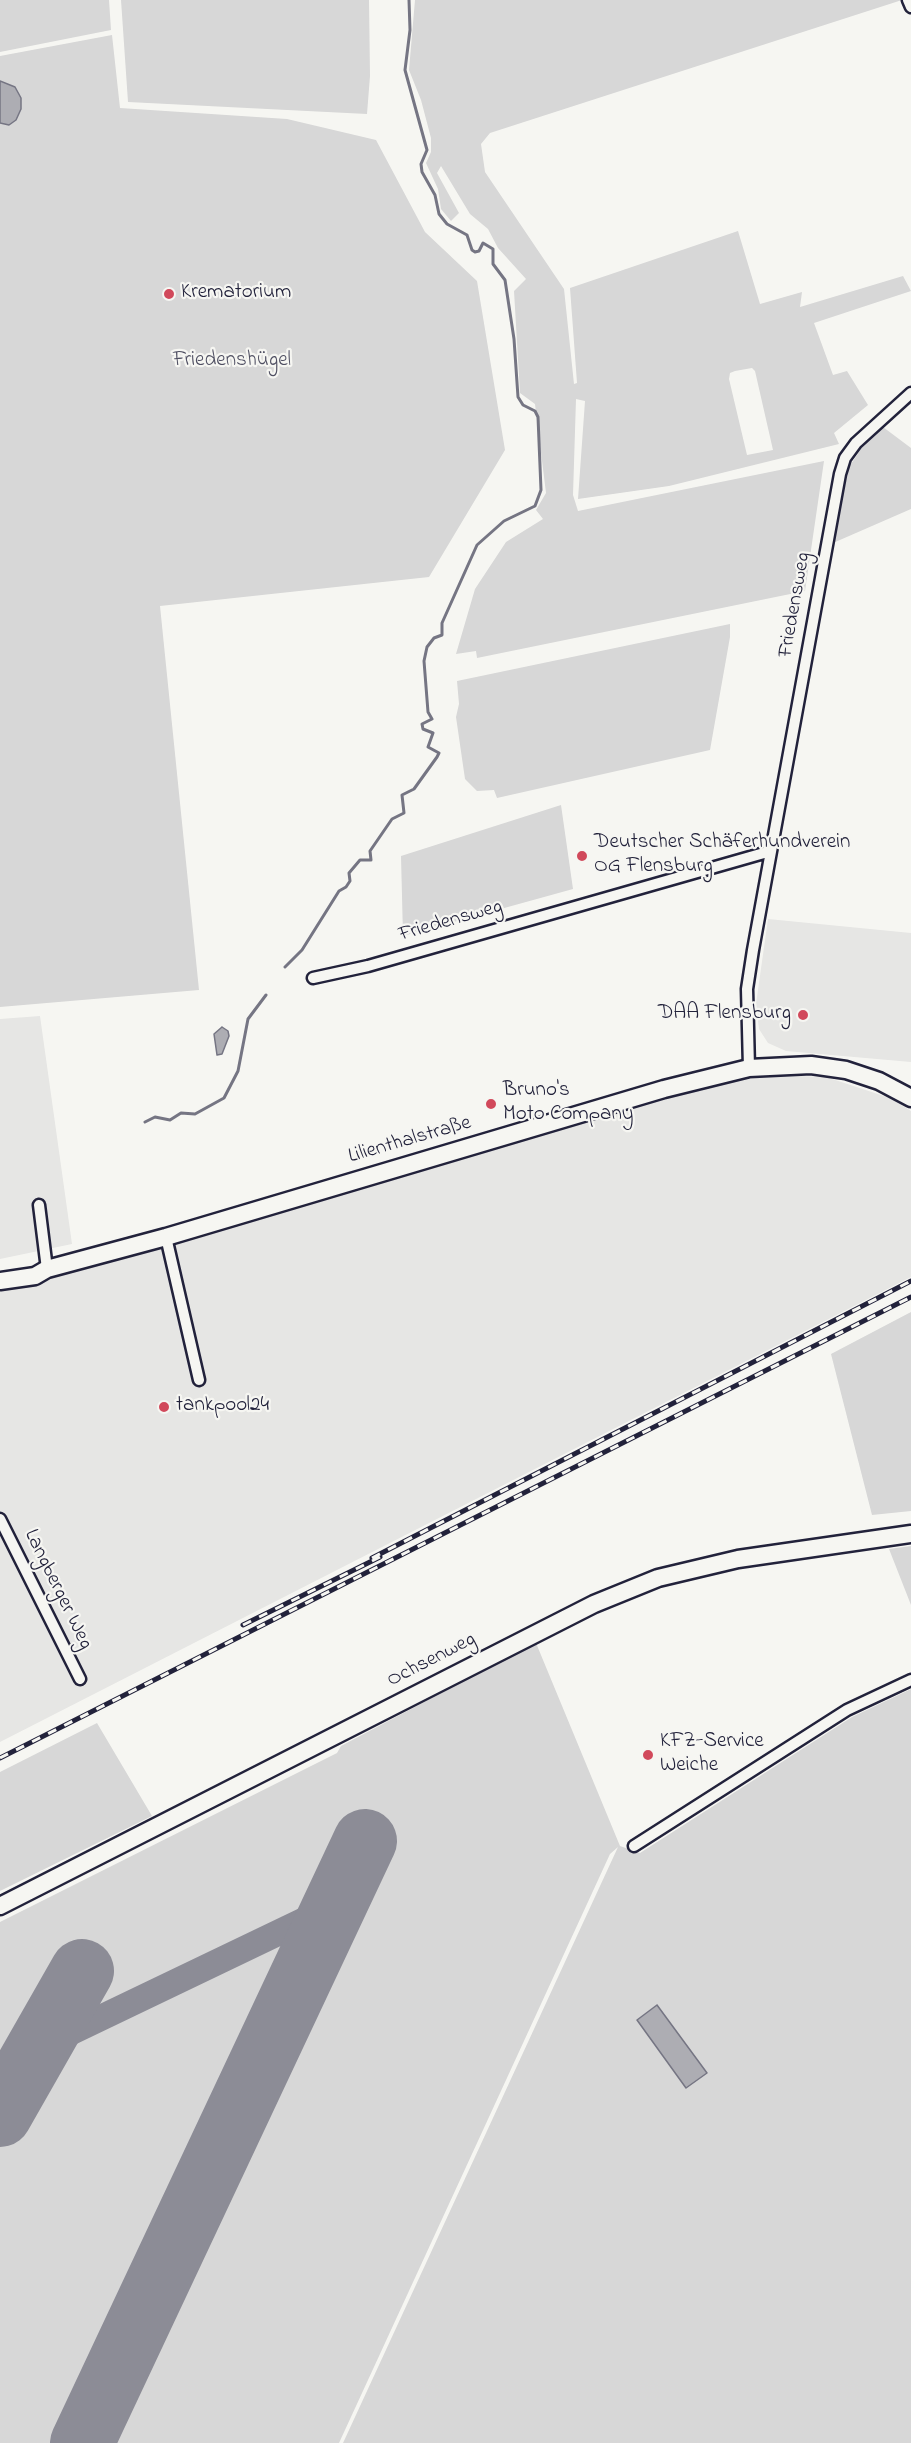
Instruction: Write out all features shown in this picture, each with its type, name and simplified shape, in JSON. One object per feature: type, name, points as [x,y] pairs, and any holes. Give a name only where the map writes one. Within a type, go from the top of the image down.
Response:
[{"type":"street","points":[[908,0],[911,7]]},
{"type":"street","name":"Friedensweg","points":[[749,1068],[747,989],[840,474],[845,458],[856,443],[911,393]]},
{"type":"street","name":"Friedensweg","points":[[313,978],[368,966],[771,851]]},
{"type":"street","name":"Lilienthalstraße","points":[[0,1281],[35,1276],[47,1269],[166,1237],[664,1089],[749,1068],[810,1065],[846,1070],[879,1081],[911,1098]]},
{"type":"street","points":[[39,1205],[47,1269]]},
{"type":"street","points":[[166,1237],[199,1380]]},
{"type":"street","name":"Lilienthalstraße","points":[[0,1275],[4,1270],[32,1265],[47,1269]]},
{"type":"street","name":"Langberger Weg","points":[[0,1519],[80,1679]]},
{"type":"street","name":"Ochsenweg","points":[[0,1906],[604,1599],[658,1578],[738,1559],[911,1534]]},
{"type":"street","points":[[634,1846],[847,1710],[911,1680]]},
{"type":"shaded area","points":[[0,81],[15,87],[21,98],[21,109],[16,120],[9,125],[0,123]]},
{"type":"shaded area","points":[[768,919],[911,933],[911,1062],[786,1051],[768,1043],[759,1029],[756,1004]]},
{"type":"shaded area","points":[[40,1016],[72,1244],[0,1259],[0,1019]]},
{"type":"shaded area","points":[[222,1027],[228,1031],[229,1036],[222,1054],[217,1055],[214,1034]]},
{"type":"shaded area","points":[[742,1074],[826,1077],[890,1098],[911,1111],[911,1277],[0,1742],[0,1288],[77,1271],[258,1220]]},
{"type":"shaded area","points":[[657,2005],[707,2073],[686,2088],[637,2020]]},
{"type":"green space","points":[[0,0],[109,0],[111,30],[0,52]]},
{"type":"green space","points":[[121,0],[369,0],[370,76],[367,114],[128,102]]},
{"type":"green space","points":[[415,0],[902,0],[490,133],[481,144],[485,172],[564,289],[574,384],[577,383],[570,288],[738,231],[760,304],[802,292],[800,307],[903,276],[911,291],[814,323],[833,375],[847,371],[868,405],[834,433],[839,444],[669,486],[578,499],[585,401],[576,399],[573,495],[578,511],[824,461],[805,591],[477,658],[476,651],[456,654],[475,589],[506,542],[543,519],[536,510],[546,493],[535,404],[520,393],[514,291],[526,279],[498,248],[488,229],[470,214],[441,166],[437,173],[459,213],[451,221],[441,209],[438,189],[426,163],[431,152],[431,138],[421,100],[409,70]],"holes":[[[752,368],[755,371],[773,450],[747,455],[729,379],[730,373],[735,371]]]},
{"type":"green space","name":"Friedenshügel","points":[[112,35],[120,108],[287,119],[376,140],[425,232],[477,281],[505,450],[429,577],[160,606],[199,990],[0,1007],[0,56]]},
{"type":"green space","points":[[883,427],[911,448],[911,509],[833,543],[849,467],[863,446]]},
{"type":"green space","points":[[730,624],[730,637],[710,750],[497,798],[494,790],[477,791],[465,779],[456,717],[459,704],[457,681]]},
{"type":"green space","points":[[561,805],[573,889],[403,936],[401,856]]},
{"type":"green space","points":[[911,1312],[911,1511],[872,1515],[831,1354]]},
{"type":"green space","points":[[911,1546],[911,1605],[889,1549]]},
{"type":"green space","points":[[536,1643],[620,1846],[640,1853],[852,1717],[911,1689],[911,2443],[343,2443],[618,1847],[610,1854],[339,2443],[0,2443],[0,1922],[337,1753],[341,1746]]},
{"type":"green space","points":[[97,1723],[152,1816],[0,1891],[0,1772]]},
{"type":"waterway","points":[[285,967],[302,950],[339,891],[346,887],[350,881],[349,873],[360,860],[371,860],[370,851],[392,819],[404,813],[402,795],[414,789],[437,757],[439,753],[428,747],[433,733],[423,729],[422,724],[432,719],[428,712],[424,661],[427,647],[434,638],[442,635],[442,623],[477,545],[504,521],[535,506],[541,490],[538,417],[535,411],[523,405],[518,397],[514,339],[505,280],[493,264],[493,249],[483,243],[479,251],[475,252],[472,250],[467,235],[447,224],[439,214],[435,195],[422,172],[421,164],[427,150],[405,70],[410,30],[409,0]]},
{"type":"waterway","points":[[145,1122],[155,1117],[170,1120],[181,1113],[195,1114],[224,1098],[238,1071],[248,1019],[266,995]]},
{"type":"taxiway","points":[[38,2048],[334,1906]]},
{"type":"runway","points":[[82,2443],[365,1841]]},
{"type":"runway","points":[[0,2115],[82,1971]]},
{"type":"railway","points":[[372,1558],[911,1281]]},
{"type":"railway","points":[[0,1758],[911,1297]]},
{"type":"railway","points":[[243,1625],[380,1557]]},
{"type":"place","name":"Krematorium","points":[[169,294]]},
{"type":"place","name":"Deutscher Schäferhundverein OG Flensburg","points":[[582,856]]},
{"type":"place","name":"DAA Flensburg","points":[[803,1015]]},
{"type":"place","name":"Bruno's Moto Company","points":[[491,1104]]},
{"type":"place","name":"tankpool24","points":[[164,1407]]},
{"type":"place","name":"KFZ-Service Weiche","points":[[648,1755]]}]
